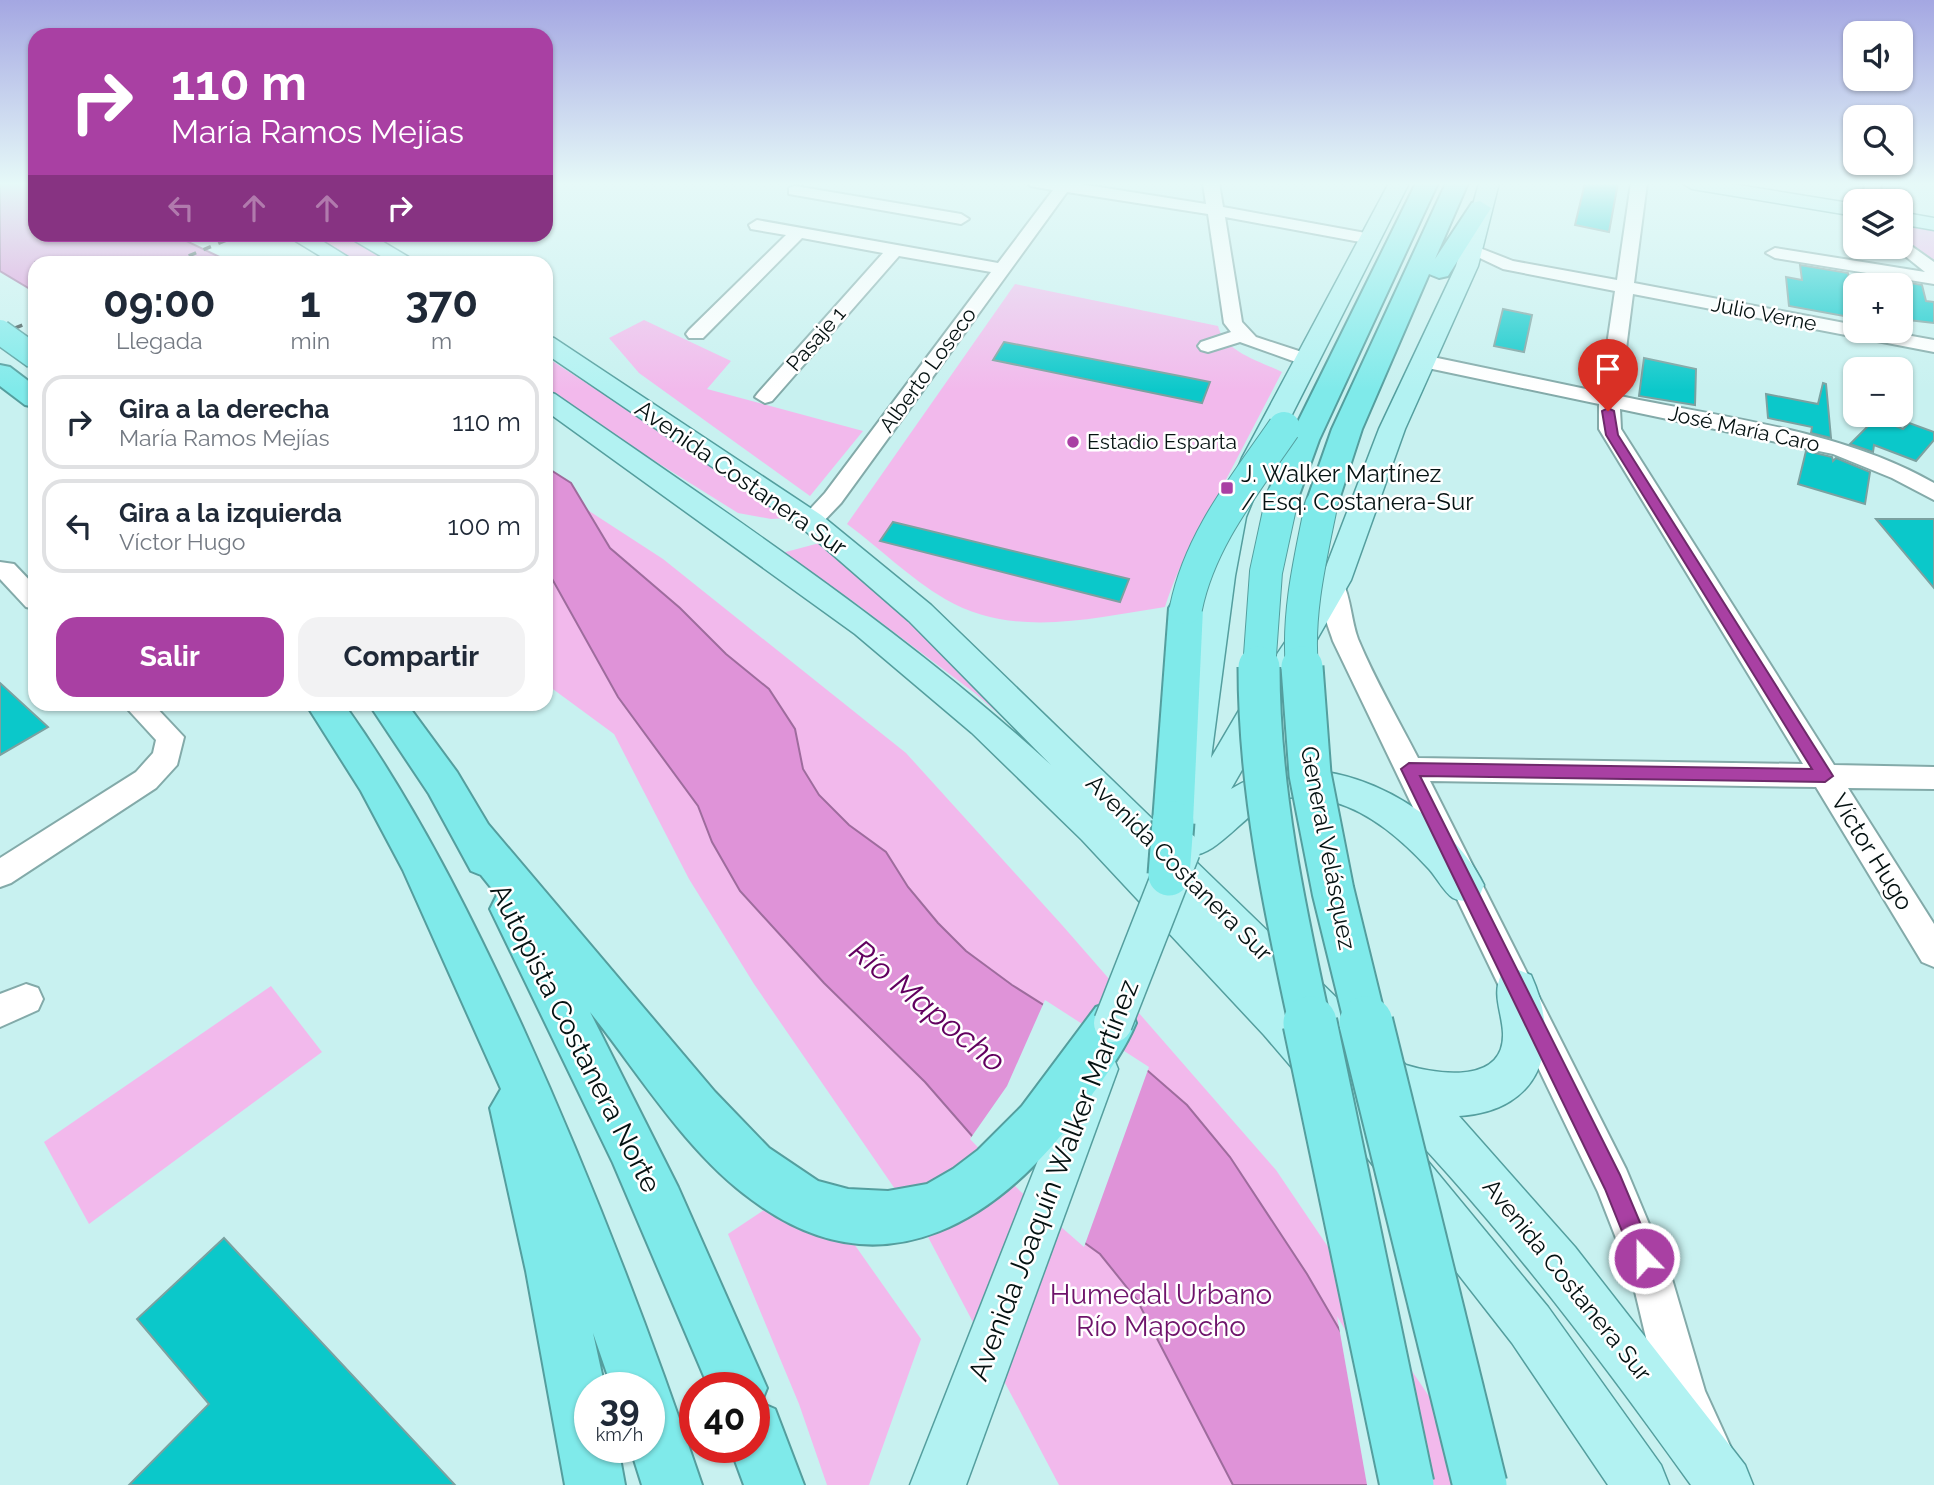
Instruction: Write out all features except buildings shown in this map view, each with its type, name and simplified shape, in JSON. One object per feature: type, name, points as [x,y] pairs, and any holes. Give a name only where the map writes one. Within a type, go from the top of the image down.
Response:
[{"type":"highway","name":"General Velásquez","points":[[1395,252],[1304,440],[1301,502],[1305,587],[1300,648],[1310,774],[1333,891],[1480,1485]]},
{"type":"highway","name":"General Velásquez","points":[[1407,1485],[1283,897],[1261,758],[1255,668],[1267,560],[1301,502],[1338,453],[1368,378],[1425,252]]},
{"type":"highway","points":[[1368,378],[1449,252]]},
{"type":"highway","points":[[0,332],[28,352]]},
{"type":"highway","points":[[1169,875],[1184,831],[1186,608],[1193,575],[1210,538],[1284,428],[1356,337]]},
{"type":"highway","points":[[4,376],[28,394]]},
{"type":"highway","points":[[329,711],[404,827],[481,988],[550,1143],[599,1267],[635,1372]]},
{"type":"highway","name":"Autopista Costanera Norte","points":[[392,711],[443,783],[475,837],[617,1113],[701,1297],[731,1372]]},
{"type":"highway","points":[[475,837],[721,1135],[764,1177],[790,1195],[825,1210],[871,1218],[909,1214],[945,1203],[1001,1162],[1028,1136],[1113,1023]]},
{"type":"highway","points":[[481,988],[517,1115],[553,1271],[595,1485]]},
{"type":"highway","points":[[665,1463],[672,1485]]},
{"type":"highway","points":[[766,1463],[774,1485]]},
{"type":"main road","points":[[1184,831],[1226,539],[1256,458],[1364,252]]},
{"type":"main road","points":[[1184,831],[1250,721],[1307,634],[1332,587],[1392,429],[1471,252]]},
{"type":"main road","name":"Avenida Costanera Sur","points":[[553,348],[811,521],[958,649],[1393,1082],[1493,1187],[1606,1323],[1725,1485]]},
{"type":"main road","name":"Avenida Costanera Sur","points":[[553,404],[866,626],[984,724],[1095,829],[1279,1021],[1452,1224],[1530,1325],[1641,1485]]},
{"type":"main road","points":[[717,520],[760,528],[794,527],[811,521]]},
{"type":"main road","points":[[1184,831],[1260,791],[1288,784],[1328,788],[1370,801],[1406,823],[1441,854],[1465,885]]},
{"type":"main road","name":"Avenida Joaquín Walker Martínez","points":[[937,1485],[1169,875]]},
{"type":"main road","points":[[1393,1082],[1427,1094],[1449,1096],[1470,1094],[1506,1079],[1515,1070],[1525,1044],[1516,988]]},
{"type":"street","points":[[696,334],[779,252]]},
{"type":"street","name":"Pasaje 1","points":[[765,397],[893,252]]},
{"type":"street","points":[[908,252],[1002,269]]},
{"type":"street","name":"Alberto Loseco","points":[[811,521],[833,498],[1014,252]]},
{"type":"street","points":[[1222,252],[1231,317],[1242,335],[1263,347],[1307,360]]},
{"type":"street","name":"Julio Verne","points":[[1478,252],[1509,265],[1934,346]]},
{"type":"street","name":"Víctor Hugo","points":[[1628,252],[1609,400],[1608,424],[1612,435],[1934,951]]},
{"type":"street","points":[[1775,253],[1934,279]]},
{"type":"street","points":[[1913,254],[1934,271]]},
{"type":"street","points":[[1208,346],[1242,335]]},
{"type":"street","name":"José María Caro","points":[[1423,362],[1839,449],[1900,472],[1934,493]]},
{"type":"street","points":[[0,570],[5,570],[28,594]]},
{"type":"street","points":[[1332,587],[1336,614],[1346,641],[1632,1226],[1652,1279],[1686,1401],[1725,1485]]},
{"type":"street","points":[[0,874],[146,780],[167,757],[170,737],[144,711]]},
{"type":"street","points":[[1409,769],[1934,778]]},
{"type":"green space","points":[[341,252],[378,252],[385,256],[348,256]]},
{"type":"green space","points":[[1919,252],[1934,252],[1934,265]]},
{"type":"green space","name":"Estadio Esparta","points":[[1015,284],[1218,326],[1227,343],[1235,349],[1282,372],[1218,495],[1225,497],[1190,549],[1165,607],[1081,620],[1025,622],[998,619],[971,611],[932,591],[847,524]]},
{"type":"green space","points":[[644,320],[731,361],[707,389],[863,431],[810,496],[639,373],[609,338]]},
{"type":"green space","points":[[553,362],[726,473],[789,518],[771,519],[738,513],[553,397]]},
{"type":"green space","name":"Humedal Urbano Río Mapocho","points":[[553,488],[663,559],[906,753],[1062,925],[1276,1170],[1489,1485],[1059,1485],[928,1237],[754,984],[689,879],[614,734],[553,689]]},
{"type":"green space","points":[[827,541],[1115,817],[976,694],[850,599],[782,553]]},
{"type":"green space","points":[[271,986],[322,1052],[89,1224],[44,1142]]},
{"type":"green space","points":[[764,1210],[790,1223],[852,1241],[921,1339],[869,1485],[827,1485],[799,1404],[728,1234]]},
{"type":"water","points":[[0,252],[210,252],[218,256],[28,256],[28,288],[0,271]]},
{"type":"water","name":"Río Mapocho","points":[[553,471],[571,483],[610,548],[680,608],[726,654],[769,689],[795,729],[803,769],[819,795],[849,825],[886,852],[908,887],[966,951],[1012,985],[1148,1071],[1187,1105],[1230,1157],[1307,1274],[1430,1485],[1233,1485],[1137,1300],[1100,1254],[1071,1233],[973,1137],[925,1082],[824,983],[740,891],[712,842],[698,806],[618,697],[553,581]]},
{"type":"pier","points":[[1045,1000],[1149,1067],[1084,1247],[1020,1191],[970,1139],[1007,1086]]},
{"type":"pier","points":[[1337,1316],[1377,1384],[1433,1485],[1367,1485]]},
{"type":"railway","points":[[188,256],[197,252]]},
{"type":"railway","points":[[0,334],[28,323]]},
{"type":"place","name":"Estadio Esparta","points":[[1073,442]]},
{"type":"place","name":"J. Walker Martínez / Esq. Costanera-Sur","points":[[1227,488]]},
{"type":"route","points":[[1608,411],[1608,424],[1612,435],[1825,776],[1409,769],[1613,1182],[1644,1258]]}]
